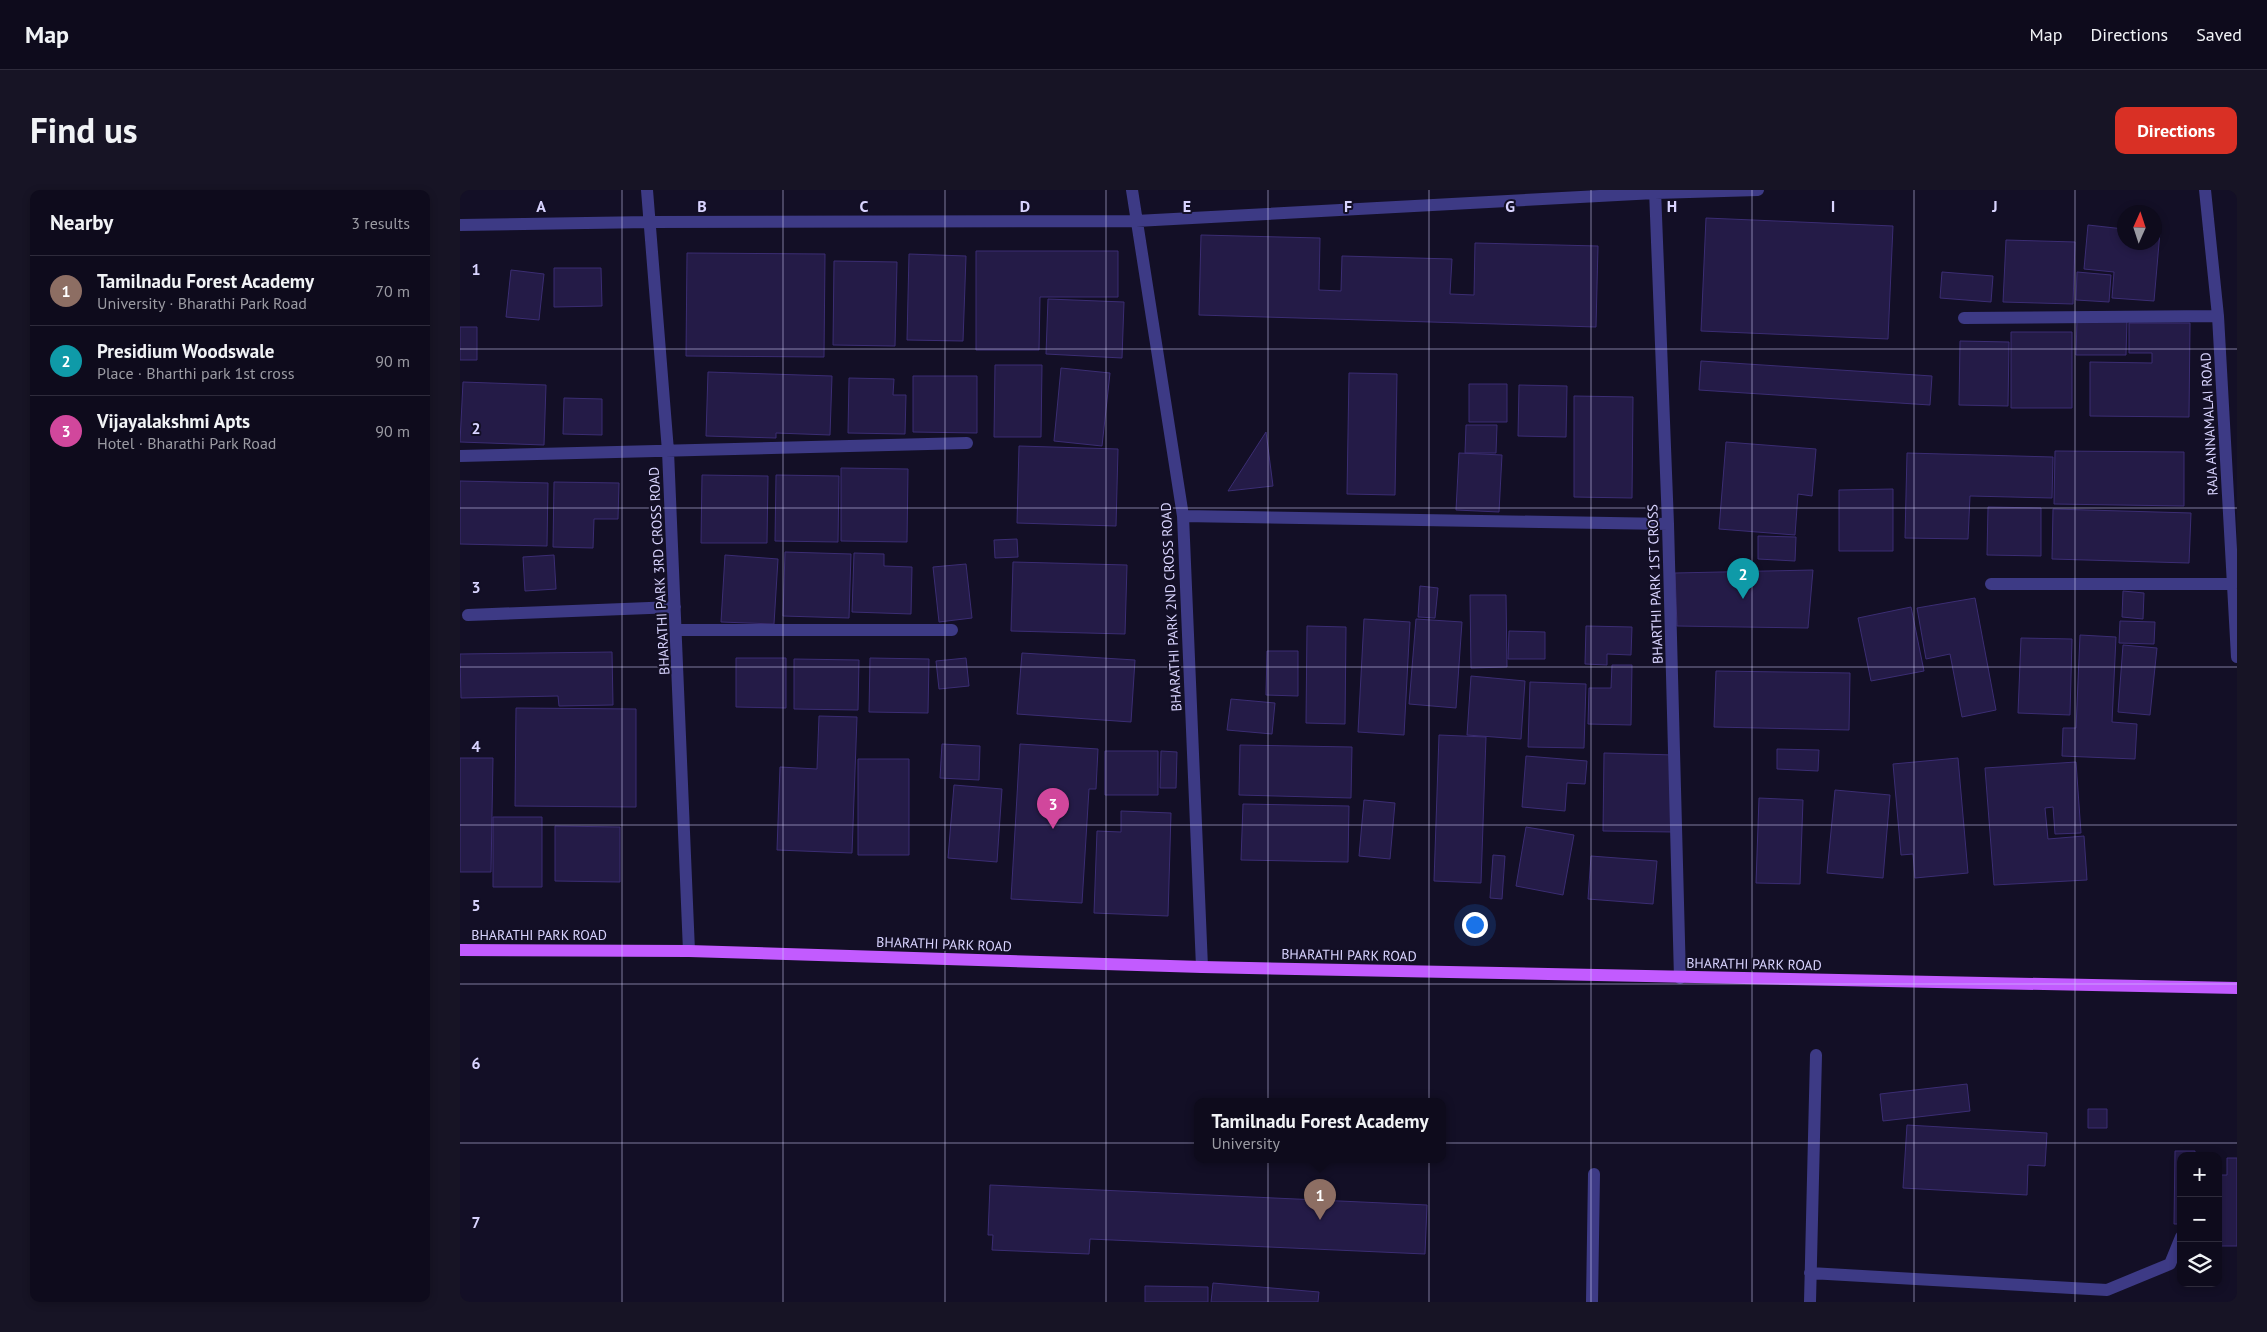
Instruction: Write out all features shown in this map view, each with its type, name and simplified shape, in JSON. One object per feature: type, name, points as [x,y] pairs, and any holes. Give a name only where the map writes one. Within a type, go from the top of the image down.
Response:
[{"type":"main road","name":"BHARATHI PARK ROAD","points":[[460,950],[689,951],[1202,967],[2237,988]]},
{"type":"street","name":"BHARATHI PARK 3RD CROSS ROAD","points":[[647,190],[668,451],[689,951]]},
{"type":"street","name":"BHARATHI PARK 2ND CROSS ROAD","points":[[1132,190],[1183,516],[1202,967]]},
{"type":"street","points":[[460,225],[650,222],[1136,221],[1655,192],[1758,190]]},
{"type":"street","name":"RAJA ANNAMALAI ROAD","points":[[2205,190],[2218,316],[2237,657]]},
{"type":"street","name":"BHARTHI PARK 1ST CROSS","points":[[1655,192],[1668,524],[1680,978]]},
{"type":"street","points":[[1964,318],[2218,316]]},
{"type":"street","points":[[460,456],[967,443]]},
{"type":"street","points":[[1183,516],[1668,524]]},
{"type":"street","points":[[1991,584],[2233,584]]},
{"type":"street","points":[[468,615],[675,607]]},
{"type":"street","points":[[677,630],[952,630]]},
{"type":"street","points":[[1810,1302],[1816,1055]]},
{"type":"street","points":[[1592,1302],[1594,1174]]},
{"type":"street","points":[[1810,1274],[2107,1296],[2170,1264],[2179,1242]]},
{"type":"building","points":[[1706,218],[1893,226],[1888,339],[1701,331]]},
{"type":"building","points":[[2088,225],[2117,228],[2117,250],[2158,250],[2154,301],[2112,298],[2114,272],[2084,269]]},
{"type":"building","points":[[1201,235],[1320,238],[1319,290],[1341,291],[1342,256],[1452,259],[1450,294],[1474,295],[1475,243],[1598,246],[1596,327],[1199,315]]},
{"type":"building","points":[[2006,240],[2075,242],[2073,304],[2003,302]]},
{"type":"building","points":[[976,251],[1118,251],[1118,297],[1040,297],[1039,350],[976,350]]},
{"type":"building","points":[[687,253],[825,254],[824,357],[686,356]]},
{"type":"building","points":[[909,254],[966,256],[963,341],[907,340]]},
{"type":"building","points":[[834,261],[897,262],[895,346],[833,345]]},
{"type":"building","points":[[554,268],[601,268],[602,306],[554,307]]},
{"type":"building","points":[[511,270],[544,274],[539,320],[506,317]]},
{"type":"building","points":[[1942,272],[1993,276],[1991,302],[1940,298]]},
{"type":"building","points":[[2077,272],[2111,275],[2109,302],[2076,300]]},
{"type":"building","points":[[1048,299],[1124,302],[1122,358],[1046,354]]},
{"type":"building","points":[[2077,318],[2127,319],[2126,355],[2076,355]]},
{"type":"building","points":[[2129,323],[2190,323],[2189,417],[2090,416],[2090,362],[2152,363],[2152,353],[2129,353]]},
{"type":"building","points":[[460,327],[477,327],[477,360],[460,360]]},
{"type":"building","points":[[2011,332],[2072,332],[2072,408],[2011,408]]},
{"type":"building","points":[[1960,341],[2009,342],[2008,406],[1959,405]]},
{"type":"building","points":[[1701,361],[1932,376],[1930,405],[1699,390]]},
{"type":"building","points":[[995,365],[1042,365],[1041,437],[994,437]]},
{"type":"building","points":[[1061,368],[1110,373],[1102,446],[1054,441]]},
{"type":"building","points":[[708,372],[832,376],[830,435],[776,433],[776,438],[706,436]]},
{"type":"building","points":[[1349,373],[1397,374],[1395,495],[1347,494]]},
{"type":"building","points":[[913,376],[977,376],[977,433],[913,432]]},
{"type":"building","points":[[849,378],[894,379],[893,395],[906,395],[905,434],[848,433]]},
{"type":"building","points":[[463,382],[546,385],[544,445],[460,442]]},
{"type":"building","points":[[1469,384],[1507,384],[1507,422],[1469,422]]},
{"type":"building","points":[[1519,385],[1567,386],[1566,437],[1518,436]]},
{"type":"building","points":[[1574,396],[1633,397],[1632,498],[1574,497]]},
{"type":"building","points":[[564,398],[602,399],[602,435],[563,434]]},
{"type":"building","points":[[1466,425],[1497,425],[1496,453],[1465,453]]},
{"type":"building","points":[[1266,432],[1273,486],[1228,491]]},
{"type":"building","points":[[1726,442],[1816,449],[1812,496],[1798,494],[1795,535],[1719,529]]},
{"type":"building","points":[[1019,446],[1118,449],[1116,526],[1017,523]]},
{"type":"building","points":[[2055,451],[2184,452],[2184,506],[2054,504]]},
{"type":"building","points":[[1459,453],[1502,455],[1499,512],[1456,510]]},
{"type":"building","points":[[1907,453],[2053,457],[2052,498],[1970,496],[1968,539],[1905,538]]},
{"type":"building","points":[[841,468],[908,469],[907,542],[841,541]]},
{"type":"building","points":[[702,475],[768,476],[767,543],[701,543]]},
{"type":"building","points":[[776,475],[839,476],[838,542],[775,541]]},
{"type":"building","points":[[460,481],[548,483],[547,546],[460,544]]},
{"type":"building","points":[[554,482],[619,483],[618,519],[594,519],[593,548],[553,547]]},
{"type":"building","points":[[1893,489],[1893,551],[1839,551],[1839,490]]},
{"type":"building","points":[[1988,507],[2041,508],[2041,556],[1987,555]]},
{"type":"building","points":[[2053,509],[2191,513],[2189,563],[2052,559]]},
{"type":"building","points":[[1758,536],[1796,537],[1795,561],[1758,559]]},
{"type":"building","points":[[1017,539],[1018,557],[995,558],[994,540]]},
{"type":"building","points":[[785,552],[851,554],[849,618],[783,616]]},
{"type":"building","points":[[854,553],[884,554],[884,566],[912,567],[911,614],[852,612]]},
{"type":"building","points":[[554,555],[556,589],[525,591],[523,557]]},
{"type":"building","points":[[725,555],[778,559],[774,624],[721,622]]},
{"type":"building","points":[[1013,562],[1127,565],[1125,634],[1011,631]]},
{"type":"building","points":[[966,564],[972,618],[939,622],[933,567]]},
{"type":"building","points":[[1813,570],[1808,628],[1677,626],[1675,573]]},
{"type":"building","points":[[1420,586],[1438,588],[1435,618],[1418,617]]},
{"type":"building","points":[[2123,591],[2144,593],[2143,619],[2122,617]]},
{"type":"building","points":[[1470,595],[1506,595],[1507,667],[1471,668]]},
{"type":"building","points":[[1975,598],[1996,710],[1962,717],[1950,654],[1926,659],[1917,608]]},
{"type":"building","points":[[1911,607],[1924,671],[1871,681],[1858,618]]},
{"type":"building","points":[[1364,619],[1410,622],[1404,735],[1358,732]]},
{"type":"building","points":[[1416,619],[1462,622],[1456,708],[1409,704]]},
{"type":"building","points":[[2120,621],[2155,622],[2154,644],[2119,643]]},
{"type":"building","points":[[1307,626],[1346,627],[1345,724],[1306,723]]},
{"type":"building","points":[[1586,626],[1632,627],[1631,655],[1607,654],[1607,665],[1585,664]]},
{"type":"building","points":[[1509,631],[1545,632],[1545,659],[1508,659]]},
{"type":"building","points":[[2080,635],[2116,637],[2112,722],[2137,724],[2135,759],[2062,756],[2063,728],[2076,728]]},
{"type":"building","points":[[2021,638],[2072,639],[2070,715],[2018,713]]},
{"type":"building","points":[[2123,645],[2157,648],[2150,715],[2118,712]]},
{"type":"building","points":[[1267,651],[1298,651],[1298,696],[1266,695]]},
{"type":"building","points":[[612,652],[613,705],[559,706],[558,696],[461,698],[460,654]]},
{"type":"building","points":[[1022,653],[1135,660],[1131,722],[1017,714]]},
{"type":"building","points":[[736,658],[786,658],[786,708],[736,707]]},
{"type":"building","points":[[870,658],[929,659],[928,713],[869,712]]},
{"type":"building","points":[[966,658],[969,686],[939,689],[936,661]]},
{"type":"building","points":[[794,659],[859,660],[858,710],[794,709]]},
{"type":"building","points":[[1612,665],[1632,665],[1631,725],[1588,724],[1589,688],[1611,688]]},
{"type":"building","points":[[1716,671],[1850,673],[1849,730],[1714,727]]},
{"type":"building","points":[[1471,676],[1525,681],[1521,739],[1467,735]]},
{"type":"building","points":[[1530,682],[1586,684],[1584,748],[1528,747]]},
{"type":"building","points":[[1231,699],[1275,703],[1272,734],[1227,730]]},
{"type":"building","points":[[516,708],[636,709],[636,807],[515,806]]},
{"type":"building","points":[[819,716],[857,717],[852,853],[777,850],[780,767],[817,769]]},
{"type":"building","points":[[1439,735],[1486,737],[1481,883],[1434,881]]},
{"type":"building","points":[[942,744],[980,746],[979,780],[940,778]]},
{"type":"building","points":[[1020,744],[1098,749],[1096,789],[1089,789],[1082,903],[1011,899]]},
{"type":"building","points":[[1240,745],[1352,747],[1351,798],[1239,795]]},
{"type":"building","points":[[1777,749],[1819,750],[1818,771],[1777,769]]},
{"type":"building","points":[[1105,751],[1158,751],[1158,795],[1105,795]]},
{"type":"building","points":[[1161,751],[1177,752],[1176,788],[1160,788]]},
{"type":"building","points":[[1604,753],[1674,755],[1673,832],[1603,831]]},
{"type":"building","points":[[1526,756],[1587,761],[1585,784],[1567,783],[1565,811],[1522,807]]},
{"type":"building","points":[[460,758],[493,758],[491,872],[460,872]]},
{"type":"building","points":[[1958,758],[1968,873],[1915,878],[1913,854],[1901,855],[1893,764]]},
{"type":"building","points":[[858,759],[909,759],[909,855],[858,855]]},
{"type":"building","points":[[2076,762],[2081,833],[2055,834],[2053,807],[2045,808],[2048,839],[2084,836],[2087,880],[1994,885],[1985,768]]},
{"type":"building","points":[[954,785],[1002,789],[997,862],[948,858]]},
{"type":"building","points":[[1835,790],[1890,795],[1883,878],[1827,873]]},
{"type":"building","points":[[1759,798],[1803,800],[1800,884],[1756,883]]},
{"type":"building","points":[[1364,800],[1395,803],[1390,859],[1359,856]]},
{"type":"building","points":[[1243,804],[1349,806],[1348,862],[1241,860]]},
{"type":"building","points":[[1121,811],[1171,813],[1168,916],[1094,913],[1097,831],[1121,832]]},
{"type":"building","points":[[493,817],[542,817],[542,887],[493,887]]},
{"type":"building","points":[[555,826],[620,827],[620,882],[555,881]]},
{"type":"building","points":[[1526,827],[1574,835],[1563,895],[1516,886]]},
{"type":"building","points":[[1493,855],[1505,856],[1502,899],[1490,898]]},
{"type":"building","points":[[1591,856],[1657,861],[1653,904],[1588,899]]},
{"type":"building","points":[[1967,1084],[1970,1111],[1883,1121],[1880,1094]]},
{"type":"building","points":[[2088,1109],[2107,1109],[2107,1128],[2088,1128]]},
{"type":"building","points":[[1907,1125],[2047,1133],[2045,1166],[2028,1165],[2027,1195],[1903,1188]]},
{"type":"building","points":[[2175,1151],[2195,1151],[2177,1152],[2177,1224],[2174,1224]]},
{"type":"building","points":[[2227,1158],[2237,1158],[2237,1246],[2222,1246],[2222,1175],[2227,1175]]},
{"type":"building","points":[[990,1185],[1427,1205],[1425,1254],[1090,1239],[1089,1254],[992,1250],[993,1235],[988,1235]]},
{"type":"building","points":[[1213,1283],[1319,1292],[1318,1302],[1211,1302]]},
{"type":"building","points":[[1145,1286],[1208,1287],[1208,1302],[1145,1302]]},
{"type":"place","name":"Presidium Woodswale","points":[[1743,599]]},
{"type":"place","name":"Vijayalakshmi Apts","points":[[1053,829]]},
{"type":"place","name":"Tamilnadu Forest Academy","points":[[1320,1220]]}]
